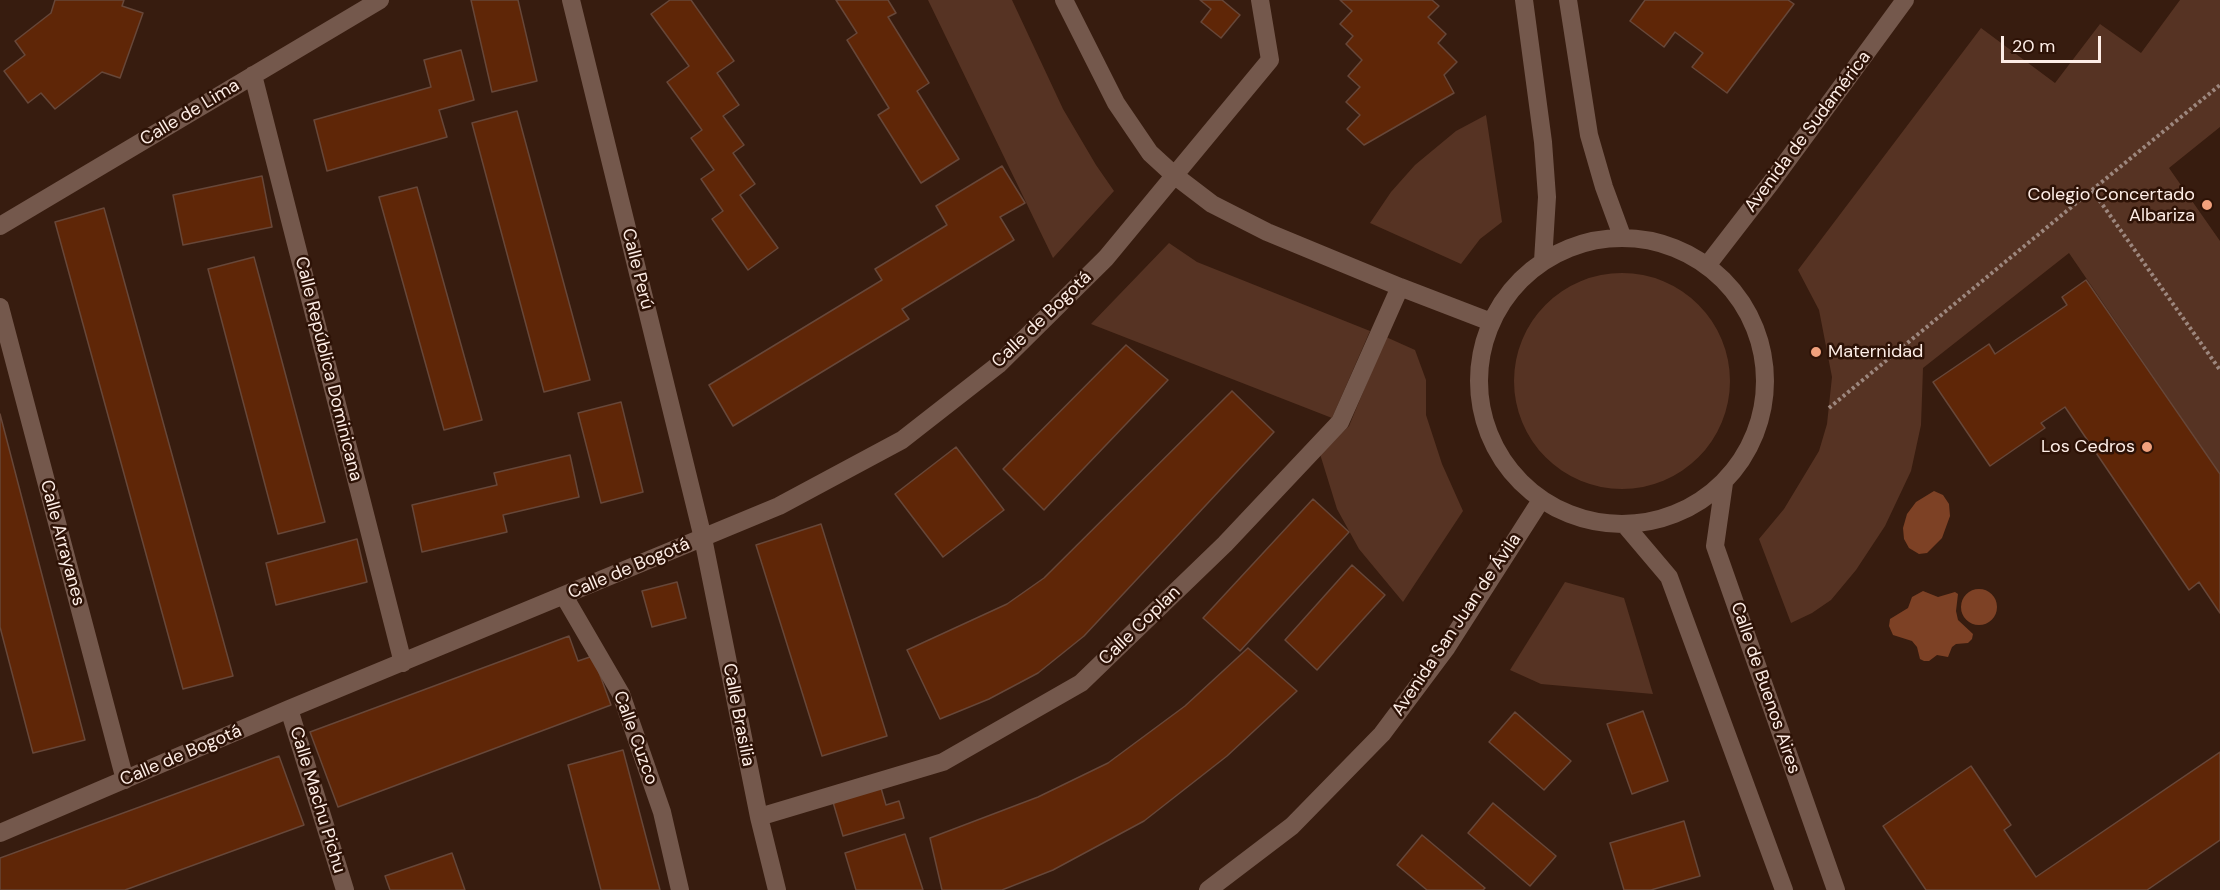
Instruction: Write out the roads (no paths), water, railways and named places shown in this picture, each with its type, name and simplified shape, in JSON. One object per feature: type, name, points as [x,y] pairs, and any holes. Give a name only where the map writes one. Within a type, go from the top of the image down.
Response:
[{"type":"street","name":"Calle de Lima","points":[[0,226],[380,0]]},
{"type":"street","name":"Calle Perú","points":[[571,0],[703,538]]},
{"type":"street","points":[[1064,0],[1116,103],[1150,153],[1212,204],[1267,232],[1491,322]]},
{"type":"street","name":"Calle de Bogotá","points":[[0,833],[779,506],[902,440],[998,365],[1106,258],[1270,60],[1260,0]]},
{"type":"street","points":[[1524,0],[1543,142],[1547,197],[1543,261]]},
{"type":"street","points":[[1568,0],[1589,135],[1604,187],[1622,236]]},
{"type":"street","name":"Avenida de Sudamérica","points":[[1708,263],[1770,184],[1905,0]]},
{"type":"street","name":"Calle República Dominicana","points":[[253,75],[403,663]]},
{"type":"street","points":[[1622,236],[1663,242],[1686,250],[1708,263],[1737,294],[1760,340],[1765,391],[1757,431],[1740,462],[1724,483],[1687,511],[1656,522],[1625,525],[1569,513],[1541,500],[1519,482],[1503,460],[1483,415],[1480,367],[1491,322],[1513,286],[1543,261],[1581,242],[1622,236]]},
{"type":"street","name":"Calle Coplan","points":[[759,817],[943,762],[1081,683],[1225,544],[1340,422],[1400,287]]},
{"type":"street","name":"Calle Arrayanes","points":[[0,307],[125,780]]},
{"type":"street","name":"Calle de Buenos Aires","points":[[1724,483],[1715,546],[1836,890]]},
{"type":"street","name":"Avenida San Juan de Ávila","points":[[1208,890],[1292,826],[1382,734],[1447,647],[1541,500]]},
{"type":"street","points":[[1625,525],[1669,577],[1784,890]]},
{"type":"street","name":"Calle Brasilia","points":[[703,538],[759,817],[777,890]]},
{"type":"street","name":"Calle Cuzco","points":[[564,596],[621,694],[662,812],[680,890]]},
{"type":"street","name":"Calle Machu Pichu","points":[[290,710],[345,890]]},
{"type":"place","name":"Colegio Concertado Albariza","points":[[2207,205]]},
{"type":"place","name":"Maternidad","points":[[1816,352]]},
{"type":"place","name":"Los Cedros","points":[[2147,447]]}]
